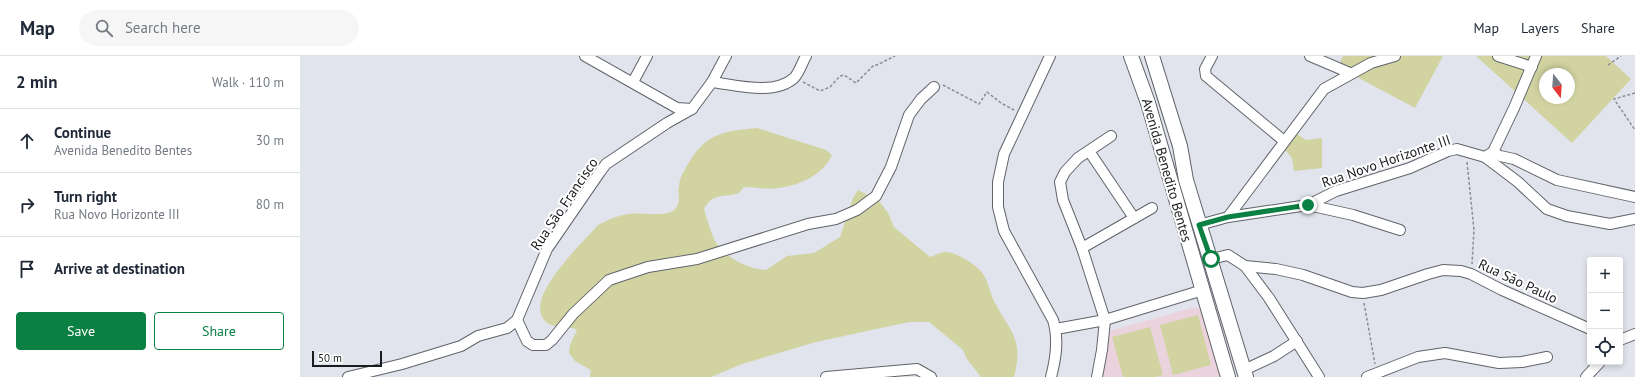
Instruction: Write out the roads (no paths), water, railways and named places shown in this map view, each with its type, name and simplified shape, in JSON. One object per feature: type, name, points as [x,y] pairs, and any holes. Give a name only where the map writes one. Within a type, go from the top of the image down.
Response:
[{"type":"street","points":[[585,56],[677,108],[692,109],[712,82],[726,56]]},
{"type":"street","points":[[633,82],[647,56]]},
{"type":"street","points":[[712,82],[754,87],[777,87],[795,77],[806,56]]},
{"type":"street","points":[[1050,56],[1004,154],[998,182],[998,207],[1004,231],[1053,320],[1056,329],[1056,356],[1052,377]]},
{"type":"street","name":"Avenida Benedito Bentes","points":[[1132,56],[1148,103],[1170,185],[1203,290],[1228,377]]},
{"type":"street","name":"Avenida Benedito Bentes","points":[[1152,56],[1180,146],[1186,180],[1199,225],[1211,259],[1245,373]]},
{"type":"street","points":[[1212,56],[1205,69],[1206,76],[1284,141]]},
{"type":"street","points":[[1310,56],[1350,73]]},
{"type":"street","points":[[1228,217],[1324,89],[1350,73],[1371,63],[1394,56]]},
{"type":"street","points":[[1498,56],[1532,67]]},
{"type":"street","points":[[1536,56],[1489,155],[1514,158],[1557,180],[1635,197]]},
{"type":"street","points":[[348,377],[402,364],[461,346],[478,336],[507,328],[517,320],[527,342],[533,345],[546,345],[552,340],[573,314],[609,280],[648,267],[697,259],[808,224],[836,219],[856,210],[876,196],[891,167],[909,115],[921,99],[934,87]]},
{"type":"street","name":"Rua São Francisco","points":[[517,320],[546,250],[606,164],[667,123],[692,109]]},
{"type":"street","points":[[1097,377],[1105,320],[1082,248],[1063,200],[1060,182],[1065,172],[1078,158],[1111,136]]},
{"type":"street","name":"Rua Novo Horizonte III","points":[[1199,225],[1228,217],[1308,205],[1336,192],[1410,168],[1448,151],[1457,149],[1489,155],[1548,209],[1567,216],[1610,224],[1635,219]]},
{"type":"street","points":[[1089,151],[1134,218]]},
{"type":"street","points":[[1170,185],[1186,180]]},
{"type":"street","points":[[1308,205],[1400,230]]},
{"type":"street","points":[[1082,248],[1152,208]]},
{"type":"street","points":[[1211,259],[1228,255],[1245,266],[1269,298],[1319,377]]},
{"type":"street","name":"Rua São Paulo","points":[[1245,266],[1276,269],[1303,274],[1352,292],[1363,293],[1381,290],[1443,270],[1471,274],[1502,290],[1587,328]]},
{"type":"street","points":[[1056,329],[1105,320],[1203,290]]},
{"type":"street","points":[[1623,339],[1635,334]]},
{"type":"street","points":[[1245,373],[1296,341]]},
{"type":"street","points":[[1367,377],[1418,357],[1445,353],[1499,363],[1522,362],[1547,357]]},
{"type":"street","points":[[1586,377],[1597,365]]},
{"type":"street","points":[[826,377],[917,369],[932,377]]}]
